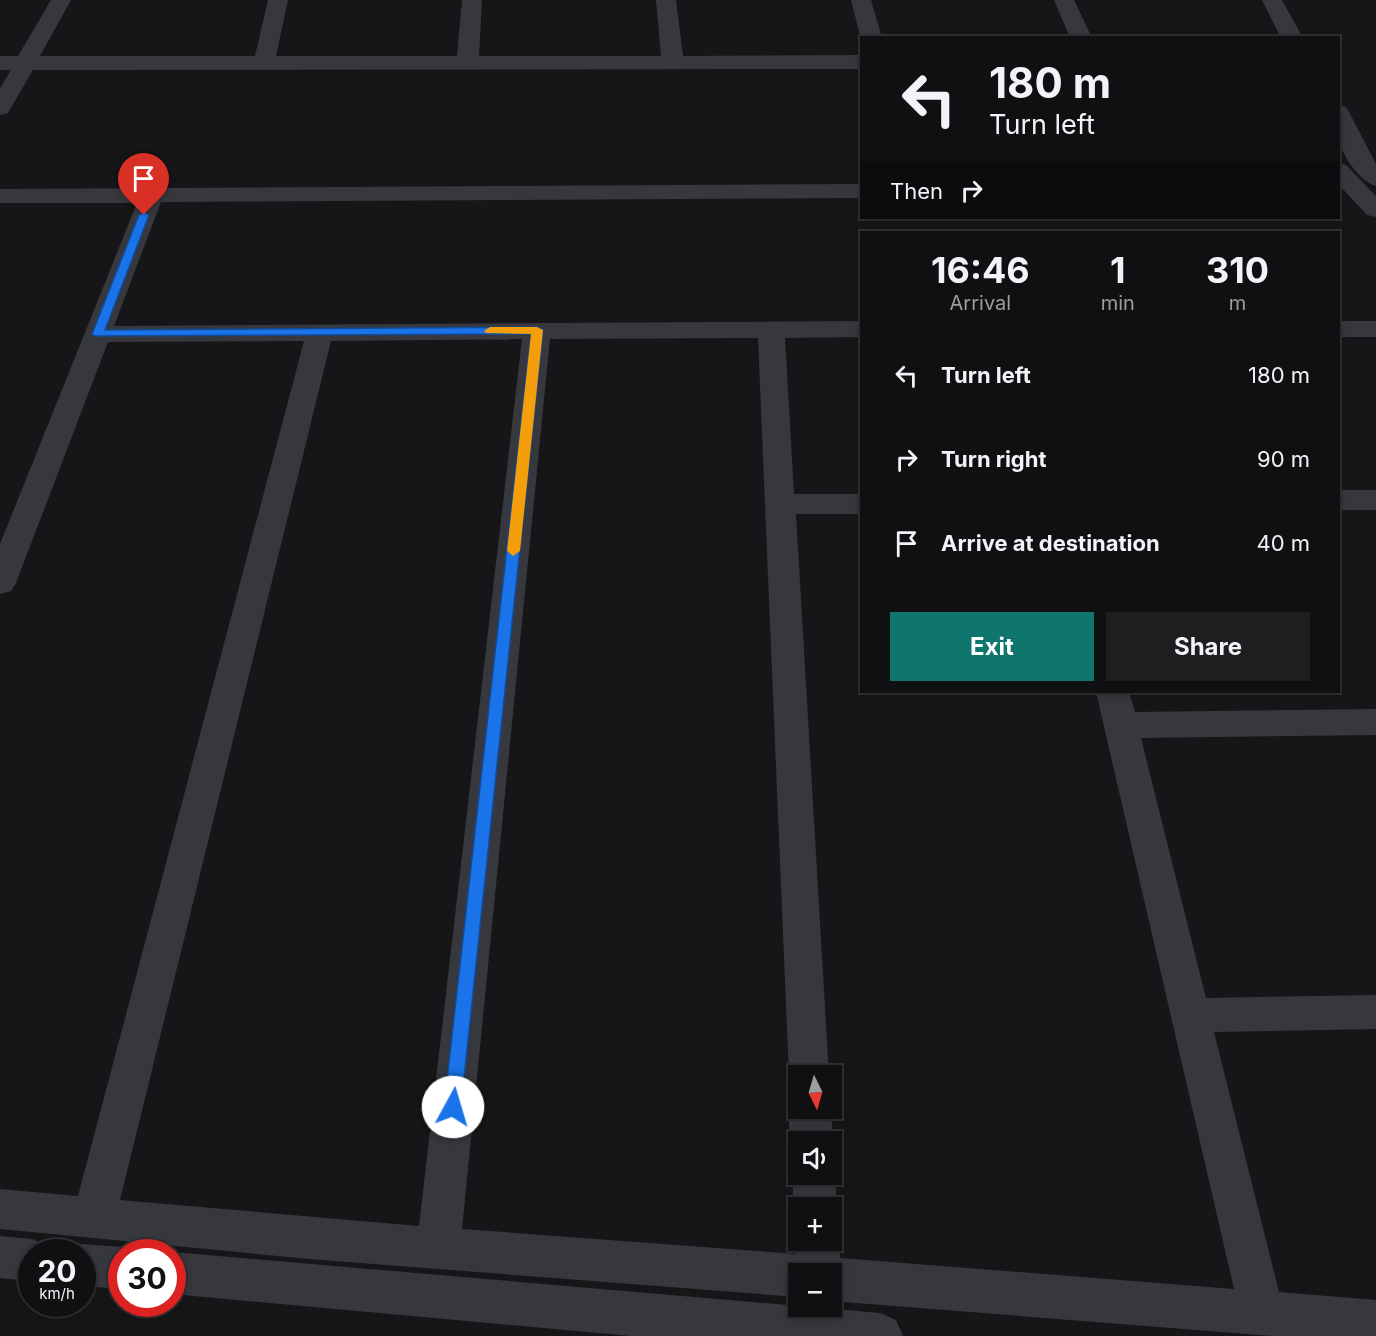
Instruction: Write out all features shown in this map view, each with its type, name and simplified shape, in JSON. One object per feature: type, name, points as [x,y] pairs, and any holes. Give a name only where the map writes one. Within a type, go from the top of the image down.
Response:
[{"type":"street","points":[[0,108],[61,0]]},
{"type":"street","points":[[264,63],[278,0]]},
{"type":"street","points":[[468,62],[472,0]]},
{"type":"street","points":[[666,0],[673,62]]},
{"type":"street","points":[[861,0],[871,36]]},
{"type":"street","points":[[1065,0],[1080,36]]},
{"type":"street","points":[[1272,0],[1291,36]]},
{"type":"street","points":[[12,39],[0,62],[25,64],[860,62]]},
{"type":"street","points":[[1340,116],[1355,150],[1355,181],[1376,210]]},
{"type":"street","points":[[0,177],[860,174]]},
{"type":"street","points":[[0,196],[860,191]]},
{"type":"street","points":[[0,583],[152,195]]},
{"type":"street","points":[[1340,328],[1376,328]]},
{"type":"street","points":[[771,329],[808,1065]]},
{"type":"street","points":[[98,334],[860,329]]},
{"type":"street","points":[[438,1248],[537,330]]},
{"type":"street","points":[[94,1218],[320,332]]},
{"type":"street","points":[[1340,500],[1376,500]]},
{"type":"street","points":[[781,504],[860,504]]},
{"type":"street","points":[[1263,1313],[1117,708],[1376,722]]},
{"type":"street","points":[[1191,1016],[1376,1012]]},
{"type":"street","points":[[0,1209],[438,1248],[788,1275]]},
{"type":"street","points":[[0,1257],[18,1259]]},
{"type":"street","points":[[186,1274],[880,1336]]},
{"type":"street","points":[[842,1280],[1376,1322]]},
{"type":"slow traffic","points":[[490,331],[537,330],[513,551]]},
{"type":"route","points":[[144,215],[98,334],[537,330],[453,1107]]}]
